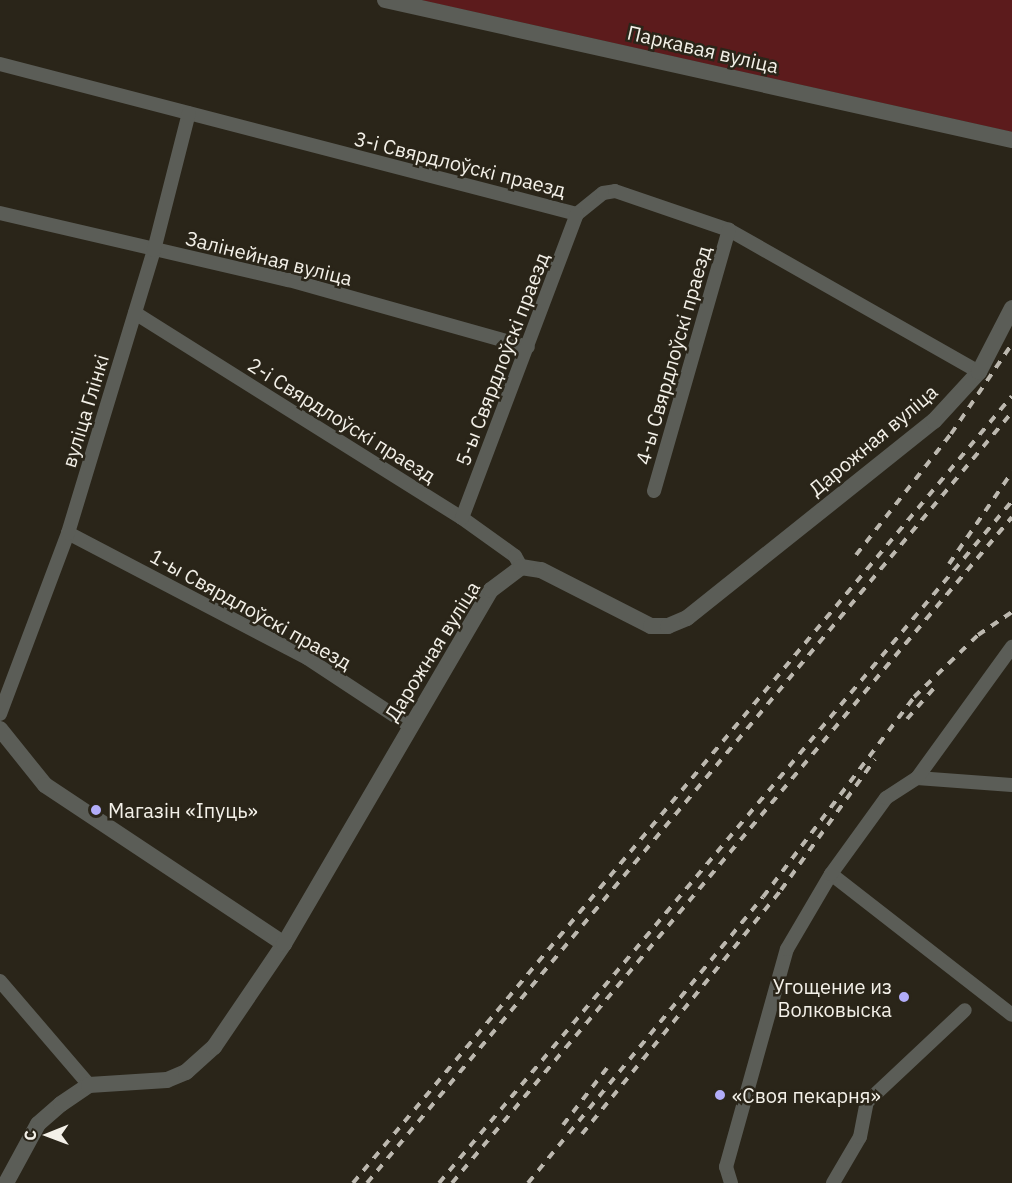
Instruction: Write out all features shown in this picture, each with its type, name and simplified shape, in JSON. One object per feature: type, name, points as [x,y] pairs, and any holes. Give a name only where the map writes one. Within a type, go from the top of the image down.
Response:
[{"type":"street","name":"Паркавая вуліца","points":[[385,0],[1012,140]]},
{"type":"street","name":"3-і Свярдлоўскі праезд","points":[[0,64],[578,214],[603,193],[615,191],[729,230],[979,372]]},
{"type":"street","name":"вуліца Глінкі","points":[[0,714],[68,533],[154,250],[189,113]]},
{"type":"street","name":"Залінейная вуліца","points":[[0,213],[288,280],[528,347]]},
{"type":"street","name":"5-ы Свярдлоўскі праезд","points":[[462,518],[578,214]]},
{"type":"street","name":"4-ы Свярдлоўскі праезд","points":[[654,491],[729,230]]},
{"type":"street","name":"Дарожная вуліца","points":[[89,1085],[167,1080],[186,1072],[214,1047],[284,944],[491,590],[521,567],[541,570],[651,626],[668,626],[687,618],[934,421],[979,372],[1012,308]]},
{"type":"street","name":"2-і Свярдлоўскі праезд","points":[[135,313],[462,518],[515,556],[521,567]]},
{"type":"street","name":"1-ы Свярдлоўскі праезд","points":[[68,533],[308,658],[410,726]]},
{"type":"street","points":[[731,1183],[726,1167],[788,949],[831,874],[886,798],[917,778],[1012,647]]},
{"type":"street","points":[[0,729],[45,785],[284,944]]},
{"type":"street","points":[[917,778],[1012,785]]},
{"type":"street","points":[[831,874],[1012,1015]]},
{"type":"street","points":[[0,981],[89,1085],[38,1124],[6,1183]]},
{"type":"street","points":[[833,1183],[860,1137],[867,1102],[965,1010]]},
{"type":"shaded area","points":[[420,0],[1012,0],[1012,132]]},
{"type":"railway","points":[[856,555],[951,434],[1012,344]]},
{"type":"railway","points":[[353,1183],[1012,396]]},
{"type":"railway","points":[[367,1183],[1012,412]]},
{"type":"railway","points":[[949,564],[1012,472]]},
{"type":"railway","points":[[439,1183],[1012,501]]},
{"type":"railway","points":[[452,1183],[1012,517]]},
{"type":"railway","points":[[528,1183],[763,897],[914,697],[978,635],[1012,612]]},
{"type":"railway","points":[[907,719],[935,687]]},
{"type":"railway","points":[[582,1134],[781,890],[875,759]]},
{"type":"railway","points":[[563,1125],[607,1068]]},
{"type":"place","name":"Магазін «Іпуць»","points":[[96,810]]},
{"type":"place","name":"Угощение из Волковыска","points":[[904,997]]},
{"type":"place","name":"«Своя пекарня»","points":[[720,1095]]}]
